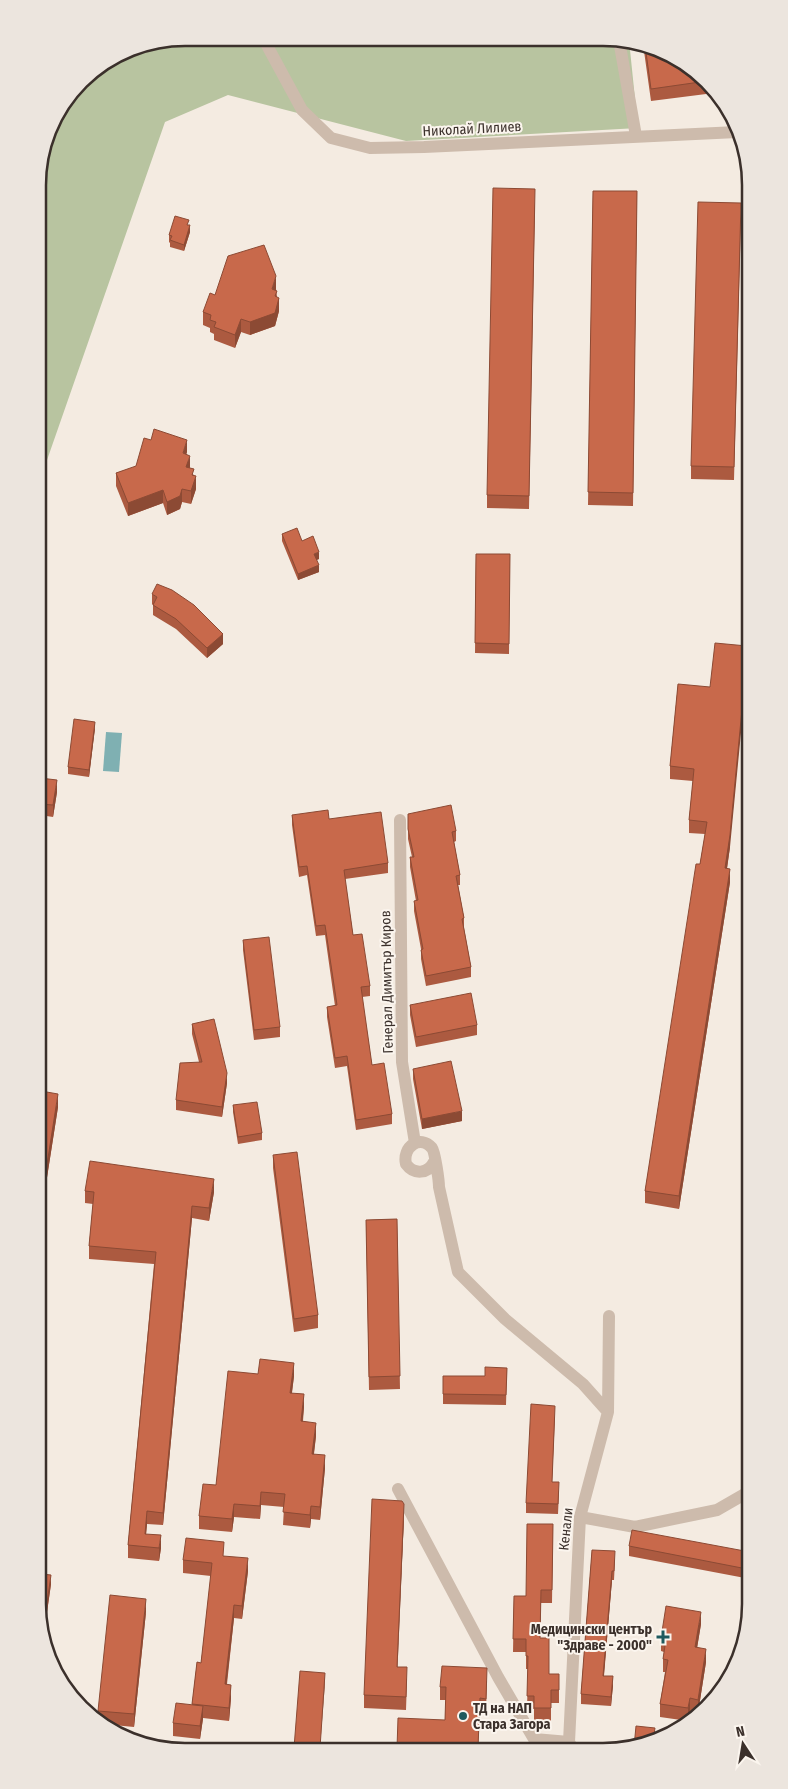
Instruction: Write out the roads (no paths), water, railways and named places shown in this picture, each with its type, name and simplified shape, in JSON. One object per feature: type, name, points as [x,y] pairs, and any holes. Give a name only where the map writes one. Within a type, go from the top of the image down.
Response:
[{"type":"street","name":"Николай Лилиев","points":[[268,47],[302,110],[331,138],[370,148],[731,132]]},
{"type":"street","points":[[620,47],[636,136]]},
{"type":"street","name":"Генерал Димитър Киров","points":[[400,820],[402,1062],[415,1144]]},
{"type":"street","points":[[439,1187],[409,1168],[405,1159],[407,1149],[415,1144],[424,1143],[432,1148],[458,1272],[505,1319],[583,1384],[608,1412]]},
{"type":"street","points":[[418,1172],[428,1170],[434,1162]]},
{"type":"street","name":"Кенали","points":[[570,1743],[580,1517],[608,1412],[610,1316]]},
{"type":"street","points":[[398,1489],[498,1677],[534,1739],[563,1743]]},
{"type":"street","points":[[580,1517],[635,1527],[717,1510],[741,1496]]},
{"type":"water","points":[[106,732],[122,733],[119,772],[103,771]]},
{"type":"place","name":"Медицински център \"Здраве - 2000\"","points":[[663,1637]]},
{"type":"place","name":"ТД на НАП Стара Загора","points":[[463,1716]]}]
